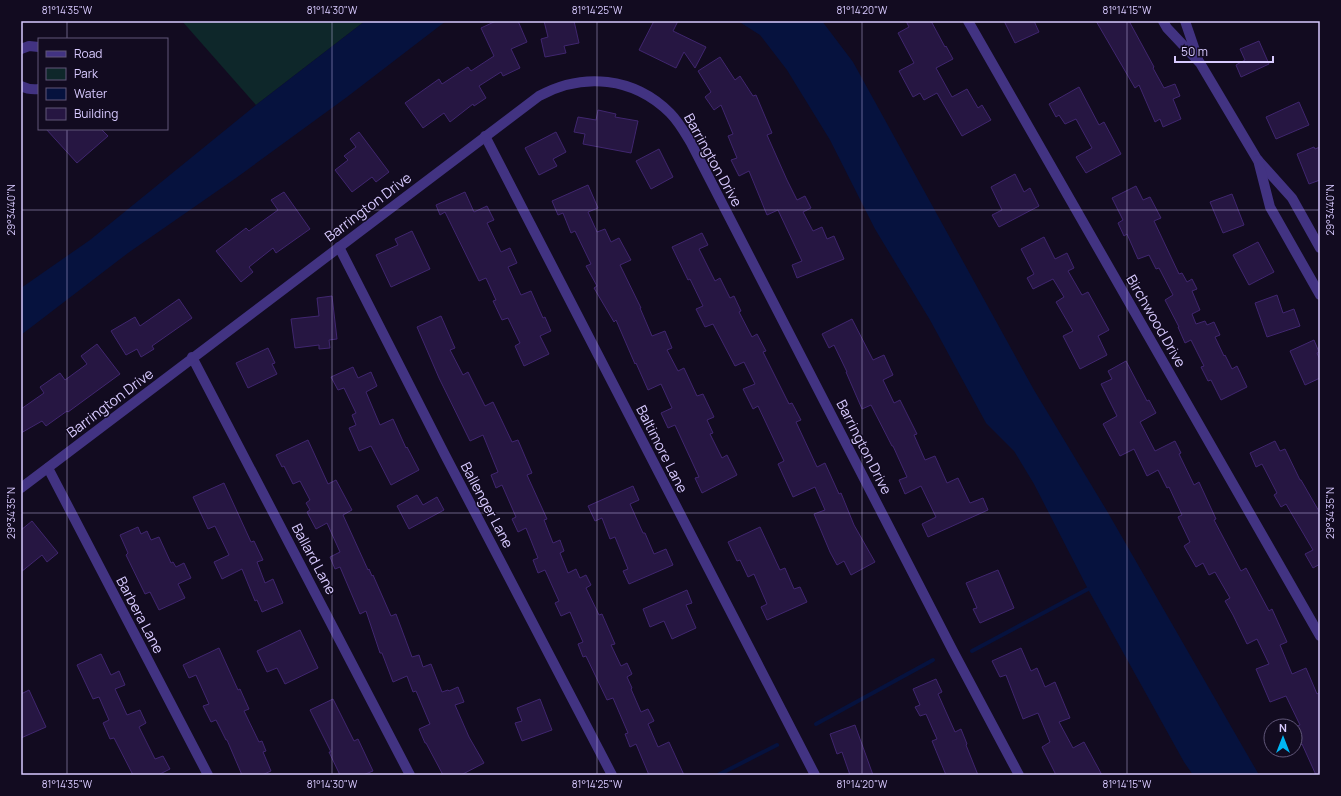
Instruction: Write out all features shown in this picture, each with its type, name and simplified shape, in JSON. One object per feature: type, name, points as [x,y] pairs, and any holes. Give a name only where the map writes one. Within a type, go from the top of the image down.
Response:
[{"type":"street","name":"Birchwood Drive","points":[[968,21],[1320,636]]},
{"type":"street","points":[[1163,21],[1166,28],[1200,63]]},
{"type":"street","points":[[1186,21],[1200,63],[1257,158],[1292,198],[1320,248]]},
{"type":"street","points":[[21,49],[29,46],[38,47]]},
{"type":"street","name":"Barrington Drive","points":[[21,488],[192,357],[539,96],[560,86],[583,82],[604,82],[626,86],[653,100],[669,113],[677,121],[691,144],[1019,775]]},
{"type":"street","points":[[21,86],[26,89],[38,89]]},
{"type":"street","name":"Baltimore Lane","points":[[485,136],[815,775]]},
{"type":"street","points":[[1257,158],[1270,207],[1320,295]]},
{"type":"street","name":"Ballenger Lane","points":[[339,247],[452,469],[612,775]]},
{"type":"street","name":"Ballard Lane","points":[[192,357],[410,775]]},
{"type":"street","name":"Barbera Lane","points":[[48,468],[208,775]]},
{"type":"green space","points":[[182,21],[365,21],[256,105]]},
{"type":"water","points":[[365,21],[446,21],[347,97],[236,178],[128,253],[21,335],[21,288],[90,240],[256,105]]},
{"type":"water","points":[[738,21],[822,21],[853,62],[1034,390],[1107,511],[1259,775],[1193,775],[1184,762],[1089,591],[1034,484],[1014,451],[986,423],[930,320],[875,229],[830,140],[787,70],[760,35]]},
{"type":"building","points":[[496,21],[518,21],[527,42],[511,49],[520,68],[503,76],[501,72],[479,86],[486,98],[474,106],[473,104],[450,122],[444,113],[423,128],[405,103],[439,79],[442,84],[468,67],[471,71],[494,56],[481,28]]},
{"type":"building","points":[[544,21],[574,21],[579,43],[564,46],[566,53],[545,57],[541,39],[548,37]]},
{"type":"building","points":[[654,21],[678,21],[673,31],[706,47],[695,68],[684,52],[676,68],[639,50]]},
{"type":"building","points":[[906,21],[931,21],[953,59],[936,68],[952,97],[967,89],[978,108],[982,105],[991,120],[962,136],[937,93],[924,100],[920,93],[913,97],[899,71],[914,63],[898,33],[909,27]]},
{"type":"building","points":[[1004,21],[1034,21],[1039,32],[1015,43]]},
{"type":"building","points":[[1096,21],[1129,21],[1164,88],[1175,84],[1180,96],[1173,99],[1181,119],[1163,127],[1160,119],[1155,122],[1139,85],[1135,88]]},
{"type":"building","points":[[1259,41],[1269,64],[1241,77],[1236,65],[1245,60],[1240,49]]},
{"type":"building","points":[[720,57],[735,80],[740,76],[753,96],[756,95],[772,133],[767,135],[787,180],[797,200],[805,196],[811,208],[803,212],[813,231],[822,227],[827,239],[834,236],[844,259],[797,278],[792,265],[802,261],[778,210],[767,215],[749,171],[739,176],[731,160],[737,158],[728,136],[733,134],[721,105],[714,110],[705,97],[711,92],[698,71]]},
{"type":"building","points":[[1079,87],[1099,125],[1104,122],[1121,154],[1086,173],[1076,157],[1092,148],[1076,119],[1065,124],[1059,115],[1056,117],[1049,104]]},
{"type":"building","points":[[1299,102],[1309,125],[1276,139],[1266,117]]},
{"type":"building","points":[[598,110],[616,114],[615,117],[638,121],[631,153],[583,144],[585,134],[574,132],[578,117],[596,120]]},
{"type":"building","points":[[47,130],[102,130],[108,136],[77,163]]},
{"type":"building","points":[[359,132],[389,172],[376,182],[372,177],[352,192],[335,170],[348,160],[344,156],[356,147],[350,139]]},
{"type":"building","points":[[556,132],[566,152],[553,159],[557,166],[539,175],[525,148]]},
{"type":"building","points":[[1314,147],[1315,149],[1320,147],[1320,180],[1309,184],[1297,154]]},
{"type":"building","points":[[659,149],[673,177],[651,189],[636,161]]},
{"type":"building","points":[[1015,174],[1024,192],[1030,188],[1039,206],[999,227],[992,215],[1002,210],[991,187]]},
{"type":"building","points":[[588,185],[598,208],[588,212],[597,232],[605,229],[611,242],[619,238],[631,260],[620,265],[641,308],[652,336],[665,331],[672,348],[667,350],[678,371],[684,368],[697,396],[703,394],[714,417],[707,420],[713,433],[710,434],[722,458],[727,455],[737,475],[702,493],[695,478],[699,477],[675,425],[668,428],[661,413],[672,408],[661,384],[648,390],[616,320],[614,322],[594,288],[597,286],[586,266],[591,264],[575,231],[571,233],[563,213],[558,215],[552,201]]},
{"type":"building","points":[[1136,186],[1143,200],[1150,197],[1161,218],[1154,221],[1179,274],[1182,273],[1187,282],[1192,279],[1197,289],[1192,291],[1200,310],[1192,314],[1196,324],[1205,321],[1207,325],[1214,322],[1220,335],[1215,337],[1224,356],[1225,355],[1232,369],[1237,366],[1247,387],[1221,400],[1211,380],[1208,381],[1201,367],[1204,366],[1191,340],[1185,343],[1179,327],[1165,300],[1173,295],[1159,268],[1156,269],[1149,255],[1138,259],[1127,234],[1124,236],[1118,223],[1123,220],[1112,198]]},
{"type":"building","points":[[284,192],[310,229],[276,253],[273,248],[249,267],[253,272],[241,282],[216,251],[246,228],[249,231],[278,210],[271,200]]},
{"type":"building","points":[[465,192],[474,212],[487,206],[494,220],[487,223],[501,252],[510,248],[517,263],[508,267],[521,295],[531,291],[543,318],[545,317],[551,331],[540,336],[549,354],[524,366],[515,346],[520,343],[508,318],[502,320],[493,301],[496,300],[486,278],[479,281],[445,212],[440,215],[436,205]]},
{"type":"building","points":[[1232,194],[1244,225],[1223,233],[1210,202]]},
{"type":"building","points":[[412,231],[430,269],[391,287],[376,255],[398,245],[395,239]]},
{"type":"building","points":[[702,233],[708,245],[699,249],[715,281],[720,278],[730,298],[734,296],[741,311],[739,312],[752,337],[757,334],[766,351],[763,352],[789,404],[792,403],[801,420],[796,422],[817,467],[825,463],[839,494],[841,493],[854,525],[875,562],[851,575],[844,561],[837,565],[814,514],[825,510],[815,487],[793,497],[778,464],[784,461],[758,406],[753,409],[743,389],[755,384],[744,362],[735,366],[713,324],[705,327],[696,309],[703,306],[672,247]]},
{"type":"building","points":[[1044,237],[1055,259],[1067,253],[1074,268],[1068,271],[1082,295],[1088,292],[1109,330],[1098,336],[1107,355],[1080,369],[1063,336],[1073,331],[1056,302],[1064,297],[1053,279],[1033,289],[1027,278],[1034,274],[1021,249]]},
{"type":"building","points":[[1258,242],[1274,272],[1249,285],[1233,255]]},
{"type":"building","points":[[1277,295],[1283,313],[1294,309],[1300,326],[1267,337],[1255,303]]},
{"type":"building","points":[[332,296],[337,339],[329,340],[330,348],[319,349],[319,345],[295,348],[291,319],[319,316],[317,298]]},
{"type":"building","points":[[179,299],[192,318],[152,346],[154,349],[141,357],[137,349],[126,355],[111,331],[135,317],[140,326]]},
{"type":"building","points":[[441,316],[455,348],[450,350],[463,375],[468,372],[485,406],[493,402],[512,442],[518,440],[532,473],[527,475],[547,519],[544,520],[553,543],[560,540],[564,551],[560,553],[568,573],[576,569],[580,578],[586,575],[591,585],[586,588],[599,615],[602,614],[615,644],[611,645],[621,666],[627,663],[632,674],[627,677],[641,712],[648,709],[654,721],[648,724],[658,747],[669,742],[684,775],[649,775],[636,744],[630,747],[625,734],[628,733],[613,698],[607,700],[586,656],[583,657],[578,644],[583,642],[570,612],[561,616],[555,603],[559,601],[545,570],[538,573],[533,560],[538,558],[526,528],[518,532],[512,519],[516,517],[502,485],[496,488],[491,475],[498,472],[483,435],[470,441],[439,378],[417,327]]},
{"type":"building","points":[[852,319],[873,360],[884,355],[893,375],[883,380],[894,403],[900,400],[917,434],[914,435],[925,460],[935,456],[947,483],[958,478],[970,503],[983,498],[988,510],[928,537],[922,524],[936,517],[921,486],[905,494],[899,480],[907,477],[893,446],[871,405],[862,409],[834,345],[829,348],[822,334]]},
{"type":"building","points":[[1314,340],[1319,352],[1317,353],[1320,360],[1320,378],[1305,385],[1290,351]]},
{"type":"building","points":[[97,344],[120,374],[46,426],[42,421],[21,433],[21,409],[44,393],[40,387],[60,373],[65,380],[87,364],[81,356]]},
{"type":"building","points":[[268,348],[275,363],[272,364],[277,374],[248,388],[236,363]]},
{"type":"building","points":[[1126,361],[1147,401],[1149,400],[1156,413],[1140,422],[1155,451],[1175,441],[1181,453],[1179,454],[1194,485],[1199,482],[1216,519],[1214,520],[1241,571],[1246,568],[1269,611],[1272,609],[1287,642],[1280,645],[1292,674],[1306,668],[1317,694],[1320,692],[1320,775],[1316,775],[1303,746],[1303,718],[1297,718],[1286,696],[1270,702],[1256,669],[1269,664],[1257,639],[1247,644],[1225,601],[1230,598],[1215,572],[1209,575],[1203,563],[1196,567],[1184,546],[1190,542],[1178,517],[1182,515],[1169,487],[1167,488],[1158,470],[1147,476],[1134,449],[1120,456],[1103,424],[1117,416],[1101,384],[1112,379],[1108,371]]},
{"type":"building","points":[[353,367],[358,378],[371,372],[377,386],[366,392],[380,425],[393,419],[406,448],[407,447],[419,470],[391,485],[371,446],[359,451],[349,428],[356,425],[352,415],[356,413],[344,388],[338,390],[331,377]]},
{"type":"building","points":[[308,440],[328,484],[336,480],[352,510],[343,515],[368,570],[369,569],[372,576],[373,575],[391,616],[396,614],[412,657],[419,655],[423,667],[431,664],[442,692],[458,687],[464,702],[455,705],[469,737],[484,763],[461,775],[443,775],[419,729],[430,724],[416,691],[413,692],[407,676],[393,682],[382,653],[380,653],[366,611],[360,614],[340,567],[335,569],[330,557],[340,552],[327,523],[316,529],[307,512],[310,510],[306,503],[310,500],[300,481],[293,484],[284,466],[282,467],[276,455]]},
{"type":"building","points":[[1275,441],[1280,451],[1285,449],[1300,480],[1320,513],[1320,564],[1313,568],[1305,554],[1313,550],[1286,504],[1281,507],[1274,495],[1277,493],[1262,464],[1256,467],[1250,453]]},
{"type":"building","points":[[224,483],[251,542],[254,541],[263,560],[257,562],[265,583],[273,579],[283,603],[262,612],[257,600],[255,601],[242,569],[222,579],[214,562],[229,555],[215,526],[208,529],[193,497]]},
{"type":"building","points":[[633,486],[639,500],[630,504],[643,533],[645,533],[654,554],[666,549],[673,565],[629,584],[623,571],[628,569],[615,537],[610,539],[602,518],[595,521],[588,506]]},
{"type":"building","points":[[417,495],[423,505],[437,497],[444,510],[409,529],[397,506]]},
{"type":"building","points":[[32,521],[58,553],[47,562],[42,555],[21,572],[21,530]]},
{"type":"building","points":[[138,527],[141,534],[147,531],[151,540],[159,537],[171,563],[173,562],[176,567],[184,563],[191,578],[178,584],[185,598],[159,610],[150,592],[145,594],[126,555],[128,553],[120,535]]},
{"type":"building","points":[[760,527],[780,570],[785,568],[794,589],[800,587],[807,602],[767,620],[761,607],[767,604],[754,574],[748,577],[740,560],[737,561],[728,542]]},
{"type":"building","points":[[998,570],[1014,608],[980,623],[973,609],[977,608],[966,583]]},
{"type":"building","points":[[687,590],[692,603],[686,605],[696,628],[672,639],[664,621],[650,627],[643,609]]},
{"type":"building","points":[[300,630],[318,668],[285,684],[277,668],[267,672],[257,651]]},
{"type":"building","points":[[219,648],[238,690],[240,689],[249,709],[244,711],[259,742],[262,741],[266,751],[263,752],[271,771],[262,775],[242,775],[227,740],[216,720],[211,722],[203,706],[209,704],[196,675],[189,678],[183,665]]},
{"type":"building","points":[[1021,648],[1031,671],[1037,668],[1045,687],[1055,682],[1070,718],[1059,722],[1073,748],[1084,742],[1102,775],[1056,775],[1042,747],[1050,742],[1038,713],[1023,719],[1006,675],[1000,677],[992,661]]},
{"type":"building","points":[[101,654],[111,675],[119,671],[125,685],[115,689],[127,715],[140,710],[146,723],[139,727],[155,759],[163,756],[170,769],[158,775],[133,775],[114,738],[110,739],[103,723],[109,720],[99,697],[93,699],[77,665]]},
{"type":"building","points":[[936,679],[942,692],[938,694],[955,732],[961,729],[978,775],[946,775],[932,741],[937,739],[926,714],[920,716],[915,707],[920,705],[913,689]]},
{"type":"building","points":[[29,690],[46,727],[21,738],[21,694]]},
{"type":"building","points":[[333,699],[354,741],[358,739],[373,771],[363,775],[340,775],[329,752],[331,752],[310,710]]},
{"type":"building","points":[[540,699],[552,730],[522,741],[515,723],[522,721],[517,708]]},
{"type":"building","points":[[855,725],[873,775],[850,775],[842,752],[837,754],[830,734]]},
{"type":"waterway","points":[[972,651],[1088,589]]},
{"type":"waterway","points":[[816,724],[933,660]]},
{"type":"waterway","points":[[718,775],[777,745]]}]
